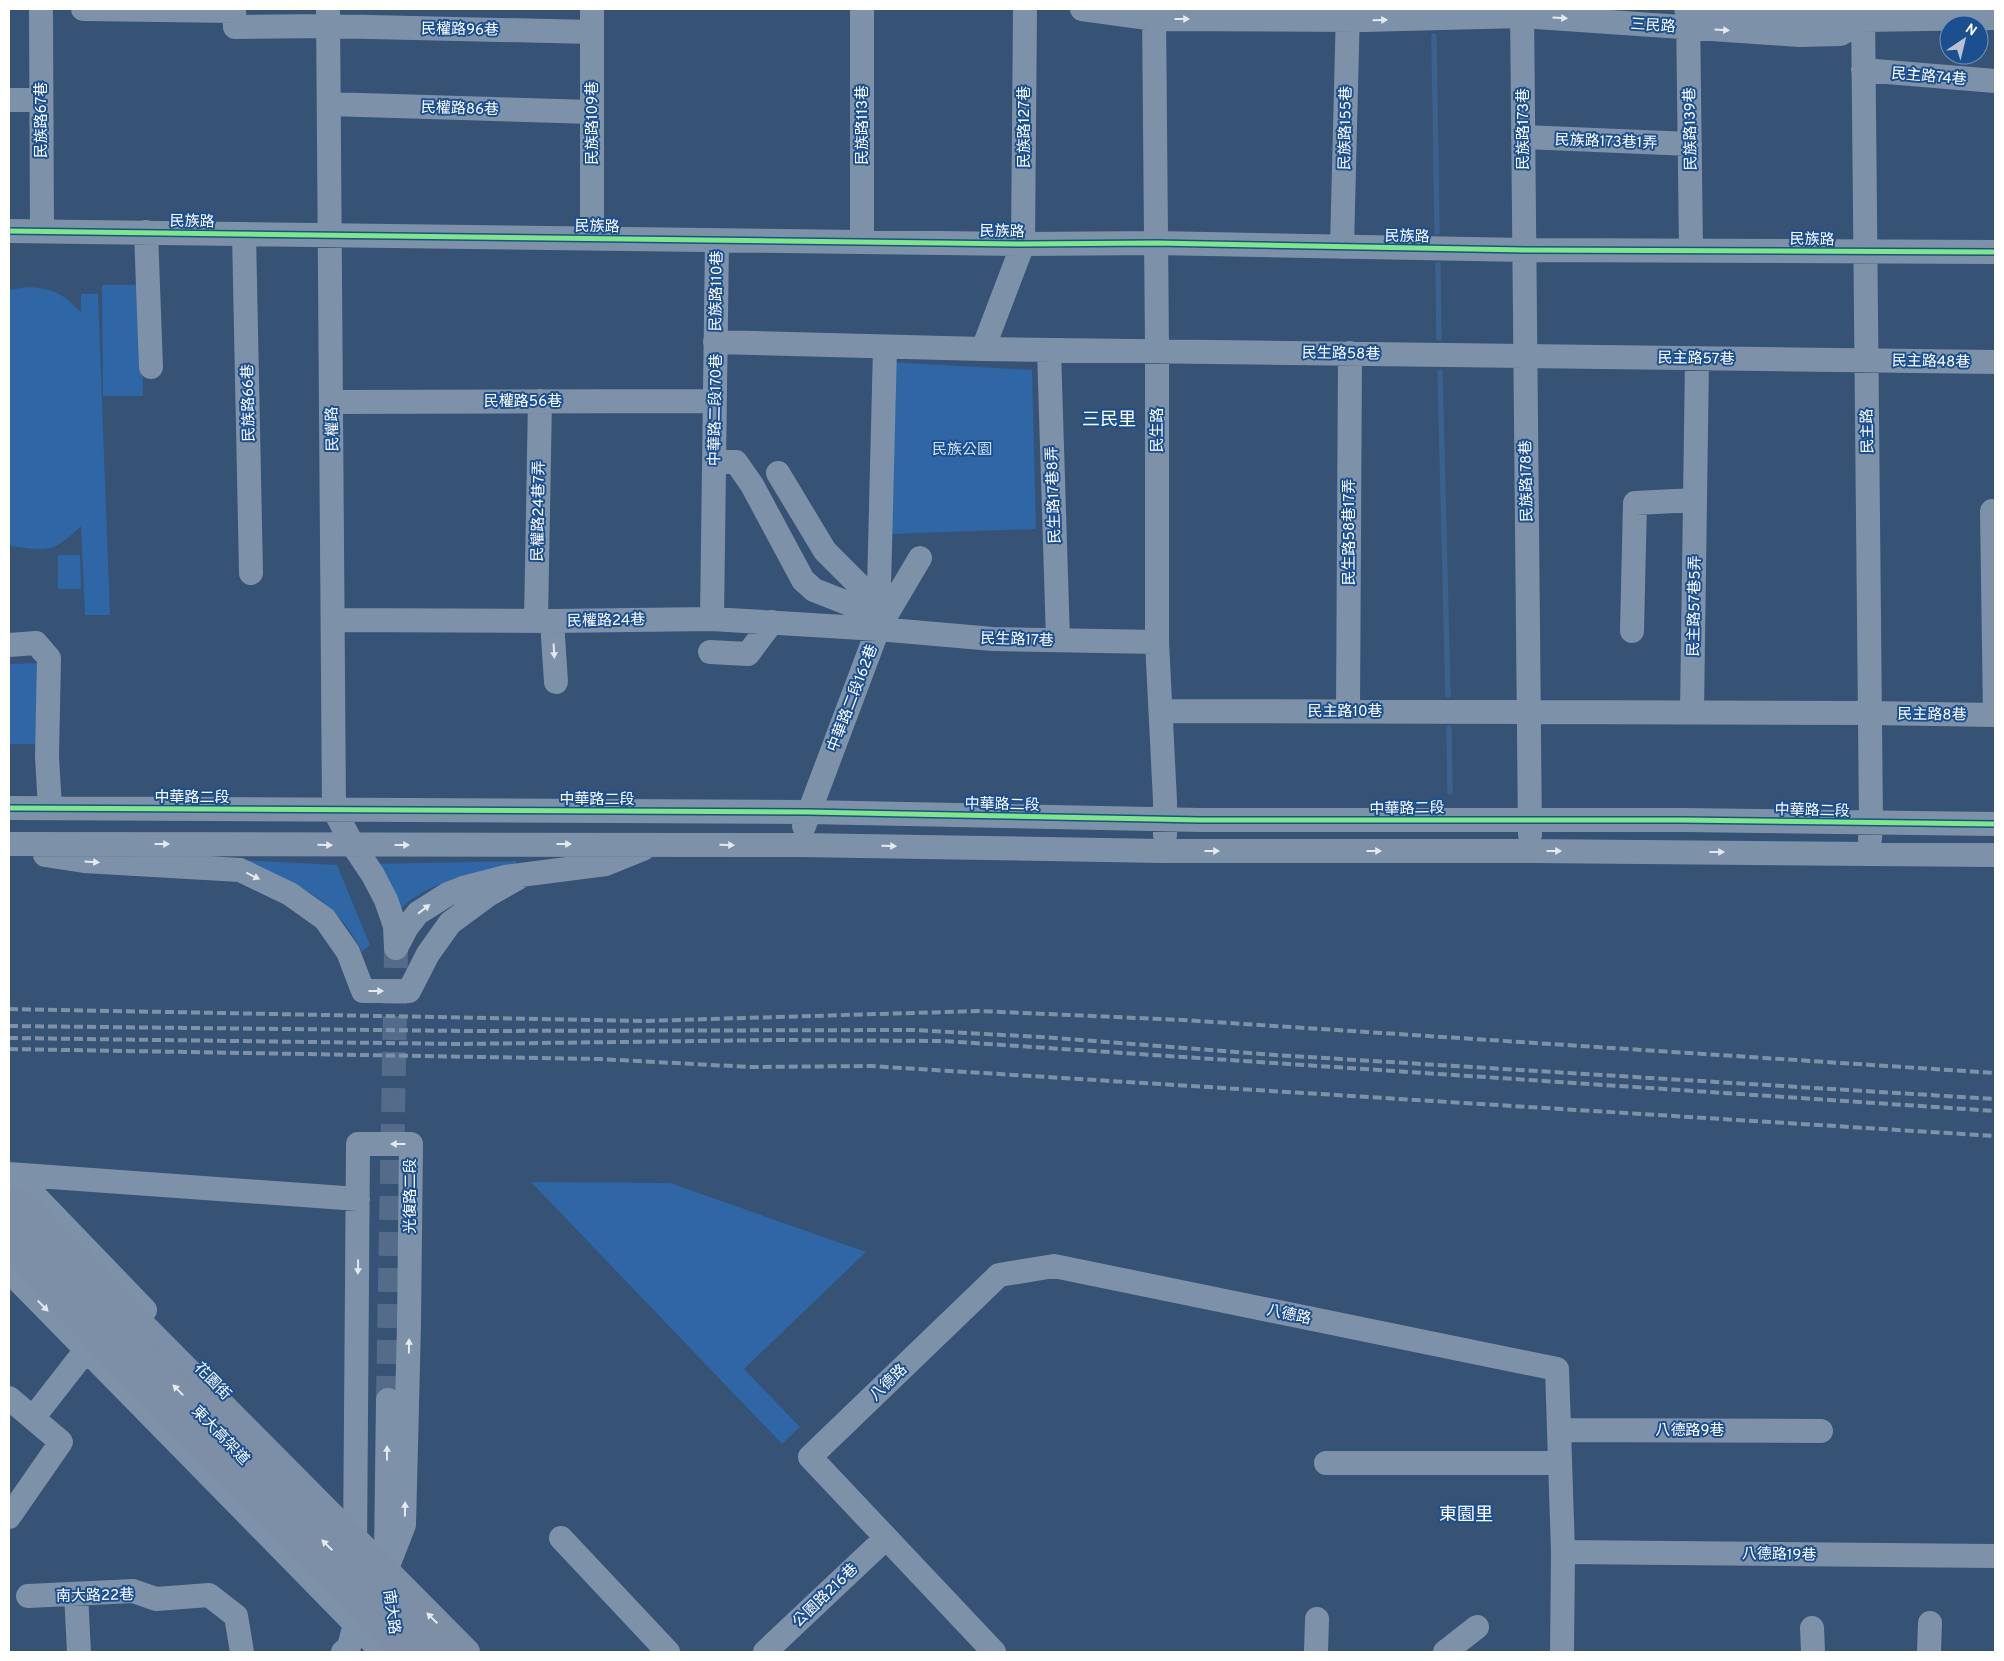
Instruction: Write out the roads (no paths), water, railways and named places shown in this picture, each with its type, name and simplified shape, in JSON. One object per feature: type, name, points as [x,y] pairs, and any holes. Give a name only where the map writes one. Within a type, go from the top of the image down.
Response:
[{"type":"main road","points":[[11,1183],[22,1206],[466,1652]]},
{"type":"main road","name":"東大高架道","points":[[9,1214],[326,1545],[437,1652]]},
{"type":"main road","name":"東大高架道","points":[[9,1245],[204,1450],[405,1652]]},
{"type":"street","name":"民族路67巷","points":[[40,9],[42,231]]},
{"type":"street","name":"民權路96巷","points":[[83,9],[234,11],[235,27],[328,17],[592,20]]},
{"type":"street","name":"民族路113巷","points":[[862,9],[862,242]]},
{"type":"street","name":"民族路127巷","points":[[1023,244],[1025,9]]},
{"type":"street","name":"三民路","points":[[1082,9],[1248,18],[1522,12],[1687,15],[1863,14],[1995,18]]},
{"type":"street","name":"民族路173巷","points":[[1522,12],[1524,250]]},
{"type":"street","name":"民生路","points":[[1154,14],[1157,642],[1166,820],[1163,851]]},
{"type":"street","name":"民主路","points":[[1863,14],[1871,824],[1868,853]]},
{"type":"street","name":"民族路155巷","points":[[1342,247],[1348,15]]},
{"type":"street","name":"民族路139巷","points":[[1687,15],[1691,250]]},
{"type":"street","name":"民權路","points":[[328,17],[334,810],[353,845]]},
{"type":"street","name":"民族路109巷","points":[[592,20],[592,238]]},
{"type":"street","name":"民主路74巷","points":[[1863,70],[1995,81]]},
{"type":"street","points":[[9,100],[41,100]]},
{"type":"street","name":"民權路86巷","points":[[329,104],[592,112]]},
{"type":"street","name":"民族路173巷1弄","points":[[1523,137],[1690,144]]},
{"type":"street","name":"民族路","points":[[9,231],[1023,244],[1156,243],[1524,250],[1995,252]]},
{"type":"street","points":[[146,232],[151,367]]},
{"type":"street","name":"民族路66巷","points":[[244,234],[252,573]]},
{"type":"street","name":"民族路110巷","points":[[716,342],[717,240]]},
{"type":"street","points":[[983,349],[1023,244]]},
{"type":"street","name":"民族路178巷","points":[[1524,250],[1530,851]]},
{"type":"street","name":"中華路二段170巷","points":[[712,618],[716,342],[1049,350]]},
{"type":"street","points":[[878,616],[885,347]]},
{"type":"street","name":"民生路58巷","points":[[1049,350],[1525,356]]},
{"type":"street","name":"民生路17巷8弄","points":[[1049,350],[1058,640]]},
{"type":"street","name":"民生路58巷17弄","points":[[1348,711],[1350,353]]},
{"type":"street","name":"民主路57巷","points":[[1525,356],[1866,361]]},
{"type":"street","name":"民主路57巷5弄","points":[[1692,712],[1697,358]]},
{"type":"street","name":"民主路48巷","points":[[1866,361],[1995,362]]},
{"type":"street","name":"民權路56巷","points":[[332,402],[715,400]]},
{"type":"street","name":"民權路24巷7弄","points":[[540,401],[544,621],[556,682]]},
{"type":"street","points":[[714,462],[736,462],[752,485],[803,580],[814,590],[878,616]]},
{"type":"street","points":[[778,473],[825,551],[878,616]]},
{"type":"street","points":[[1632,630],[1635,503],[1695,500]]},
{"type":"street","points":[[1992,511],[1995,715]]},
{"type":"street","name":"中華路二段162巷","points":[[799,845],[808,812],[878,616],[917,563],[880,569]]},
{"type":"street","name":"民生路17巷","points":[[878,616],[993,639],[1157,642]]},
{"type":"street","name":"民權路24巷","points":[[334,620],[544,621],[712,618],[772,622],[878,616]]},
{"type":"street","points":[[710,652],[748,654],[772,622]]},
{"type":"street","points":[[9,645],[36,643],[49,658],[48,757],[50,808]]},
{"type":"street","name":"民主路10巷","points":[[1161,711],[1528,712]]},
{"type":"street","points":[[1528,712],[1870,713]]},
{"type":"street","name":"民主路8巷","points":[[1870,713],[1995,715]]},
{"type":"street","name":"中華路二段","points":[[9,808],[808,812],[1166,820],[1530,819],[1995,824]]},
{"type":"street","points":[[9,844],[655,844],[1163,851],[1530,851],[1995,855]]},
{"type":"street","points":[[353,845],[373,875],[386,900],[395,926],[396,948],[418,913],[448,894],[466,887],[523,875],[606,864],[655,844]]},
{"type":"street","points":[[9,850],[84,861],[240,870],[290,894],[325,919],[348,952],[363,992],[409,991],[428,954],[450,923],[488,895],[523,875]]},
{"type":"street","name":"光復路二段","points":[[355,1624],[358,1144],[411,1144],[404,1525],[386,1572]]},
{"type":"street","points":[[11,1183],[358,1200]]},
{"type":"street","name":"八德路","points":[[886,1538],[810,1457],[999,1275],[1054,1266],[1557,1369],[1563,1552],[1562,1652]]},
{"type":"street","points":[[9,1271],[382,1652]]},
{"type":"street","points":[[33,1418],[86,1350]]},
{"type":"street","points":[[9,1398],[61,1442],[9,1517]]},
{"type":"street","points":[[386,1572],[388,1400]]},
{"type":"street","name":"八德路9巷","points":[[1559,1430],[1822,1431]]},
{"type":"street","points":[[1326,1463],[1560,1462]]},
{"type":"street","points":[[561,1538],[668,1652]]},
{"type":"street","points":[[886,1538],[994,1652]]},
{"type":"street","name":"公園路216巷","points":[[765,1652],[886,1538]]},
{"type":"street","points":[[310,1579],[337,1579],[351,1566],[355,1540]]},
{"type":"street","name":"八德路19巷","points":[[1563,1552],[1995,1556]]},
{"type":"street","name":"南大路","points":[[386,1572],[394,1610],[397,1652]]},
{"type":"street","name":"南大路22巷","points":[[28,1596],[133,1591],[156,1599],[209,1595],[236,1616],[242,1652]]},
{"type":"street","points":[[76,1594],[79,1652]]},
{"type":"street","points":[[1316,1619],[1316,1652]]},
{"type":"street","points":[[1929,1652],[1930,1623]]},
{"type":"street","points":[[344,1652],[349,1647],[355,1624]]},
{"type":"street","points":[[1445,1652],[1477,1628]]},
{"type":"street","points":[[1812,1628],[1813,1652]]},
{"type":"waterway","points":[[1434,36],[1437,232]]},
{"type":"waterway","points":[[1438,265],[1439,338]]},
{"type":"waterway","points":[[1440,372],[1448,695]]},
{"type":"waterway","points":[[1449,728],[1450,792]]},
{"type":"tunnel","points":[[388,1400],[396,948]]},
{"type":"railway","points":[[9,1009],[644,1021],[979,1011],[1183,1020],[1995,1073]]},
{"type":"railway","points":[[9,1026],[467,1031],[916,1030],[1056,1038],[1275,1055],[1995,1099]]},
{"type":"railway","points":[[9,1038],[459,1044],[780,1040],[943,1041],[1995,1111]]},
{"type":"railway","points":[[9,1049],[599,1059],[750,1067],[870,1066],[1995,1136]]},
{"type":"district","name":"三民里","points":[[1109,419]]},
{"type":"district","name":"東園里","points":[[1466,1514]]},
{"type":"park label","name":"民族公園","points":[[962,449]]}]
